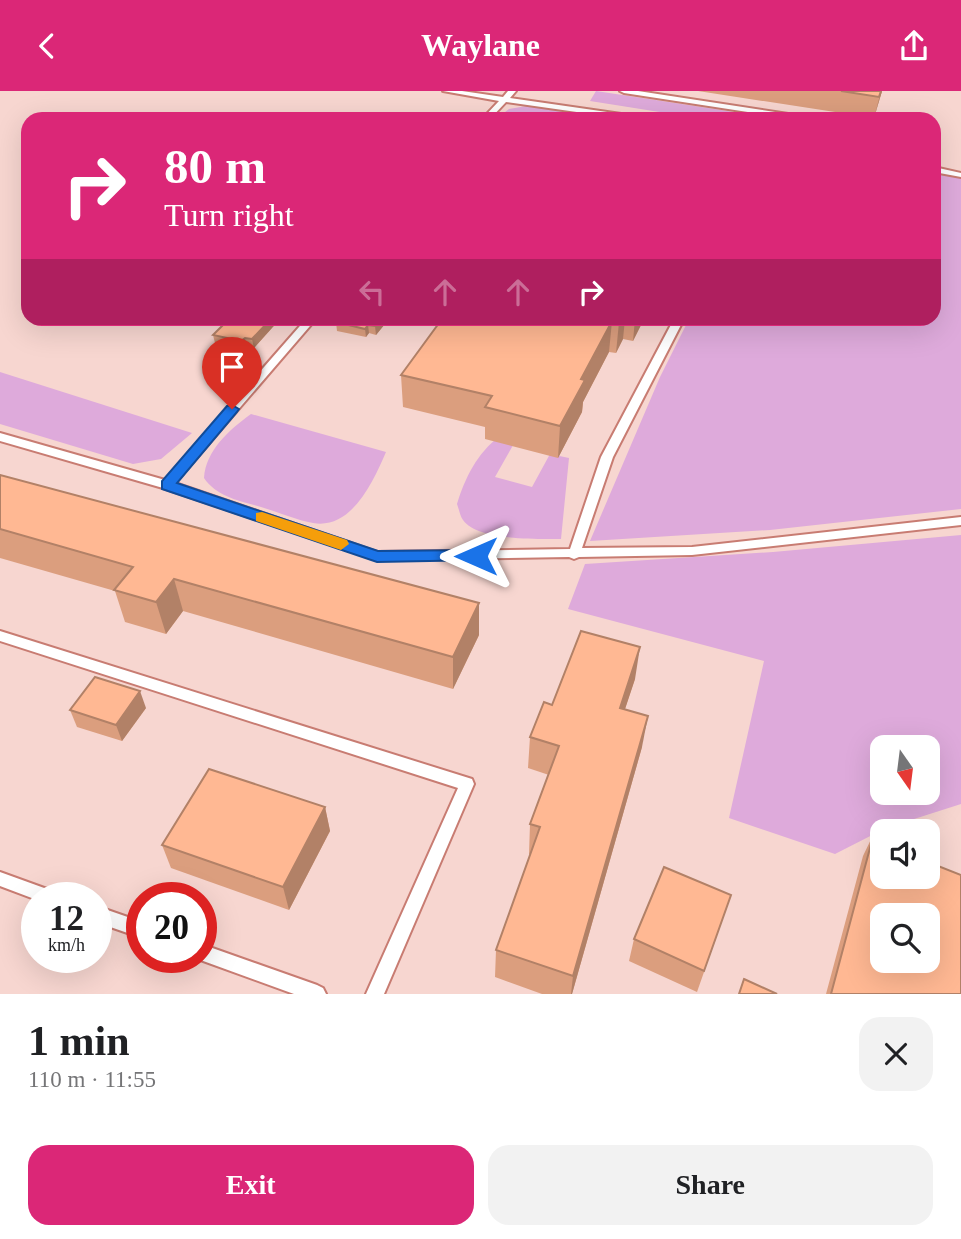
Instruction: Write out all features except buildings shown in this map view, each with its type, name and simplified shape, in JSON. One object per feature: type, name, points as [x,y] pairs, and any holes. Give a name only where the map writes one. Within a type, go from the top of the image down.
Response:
[{"type":"lane","points":[[447,91],[591,112]]},
{"type":"lane","points":[[492,112],[512,91]]},
{"type":"lane","points":[[624,91],[762,112]]},
{"type":"lane","points":[[941,171],[961,175]]},
{"type":"lane","points":[[167,485],[305,326]]},
{"type":"lane","points":[[574,555],[607,457],[675,326]]},
{"type":"lane","points":[[0,437],[167,485],[377,556],[574,555],[692,551],[961,521]]},
{"type":"lane","points":[[0,636],[467,784],[375,994]]},
{"type":"lane","points":[[0,879],[21,887]]},
{"type":"lane","points":[[217,958],[317,994]]},
{"type":"shaded area","points":[[596,91],[735,112],[660,112],[590,101]]},
{"type":"shaded area","points":[[538,104],[597,112],[505,112]]},
{"type":"shaded area","points":[[941,169],[961,174],[961,509],[770,530],[590,541],[660,377],[686,326],[941,326]]},
{"type":"shaded area","points":[[0,372],[192,433],[161,459],[133,464],[0,424]]},
{"type":"shaded area","points":[[251,414],[386,452],[368,489],[350,511],[327,523],[300,520],[230,497],[215,490],[204,478],[214,450],[227,434]]},
{"type":"shaded area","points":[[500,436],[516,440],[495,477],[532,487],[550,454],[569,458],[561,539],[523,539],[494,535],[471,527],[462,518],[457,504],[468,476],[478,458]]},
{"type":"shaded area","points":[[961,535],[961,804],[914,819],[870,819],[870,836],[835,854],[729,818],[764,661],[568,609],[585,564],[773,552]]},
{"type":"slow traffic","points":[[262,517],[341,544]]},
{"type":"route","points":[[232,409],[167,485],[377,556],[476,556]]}]
